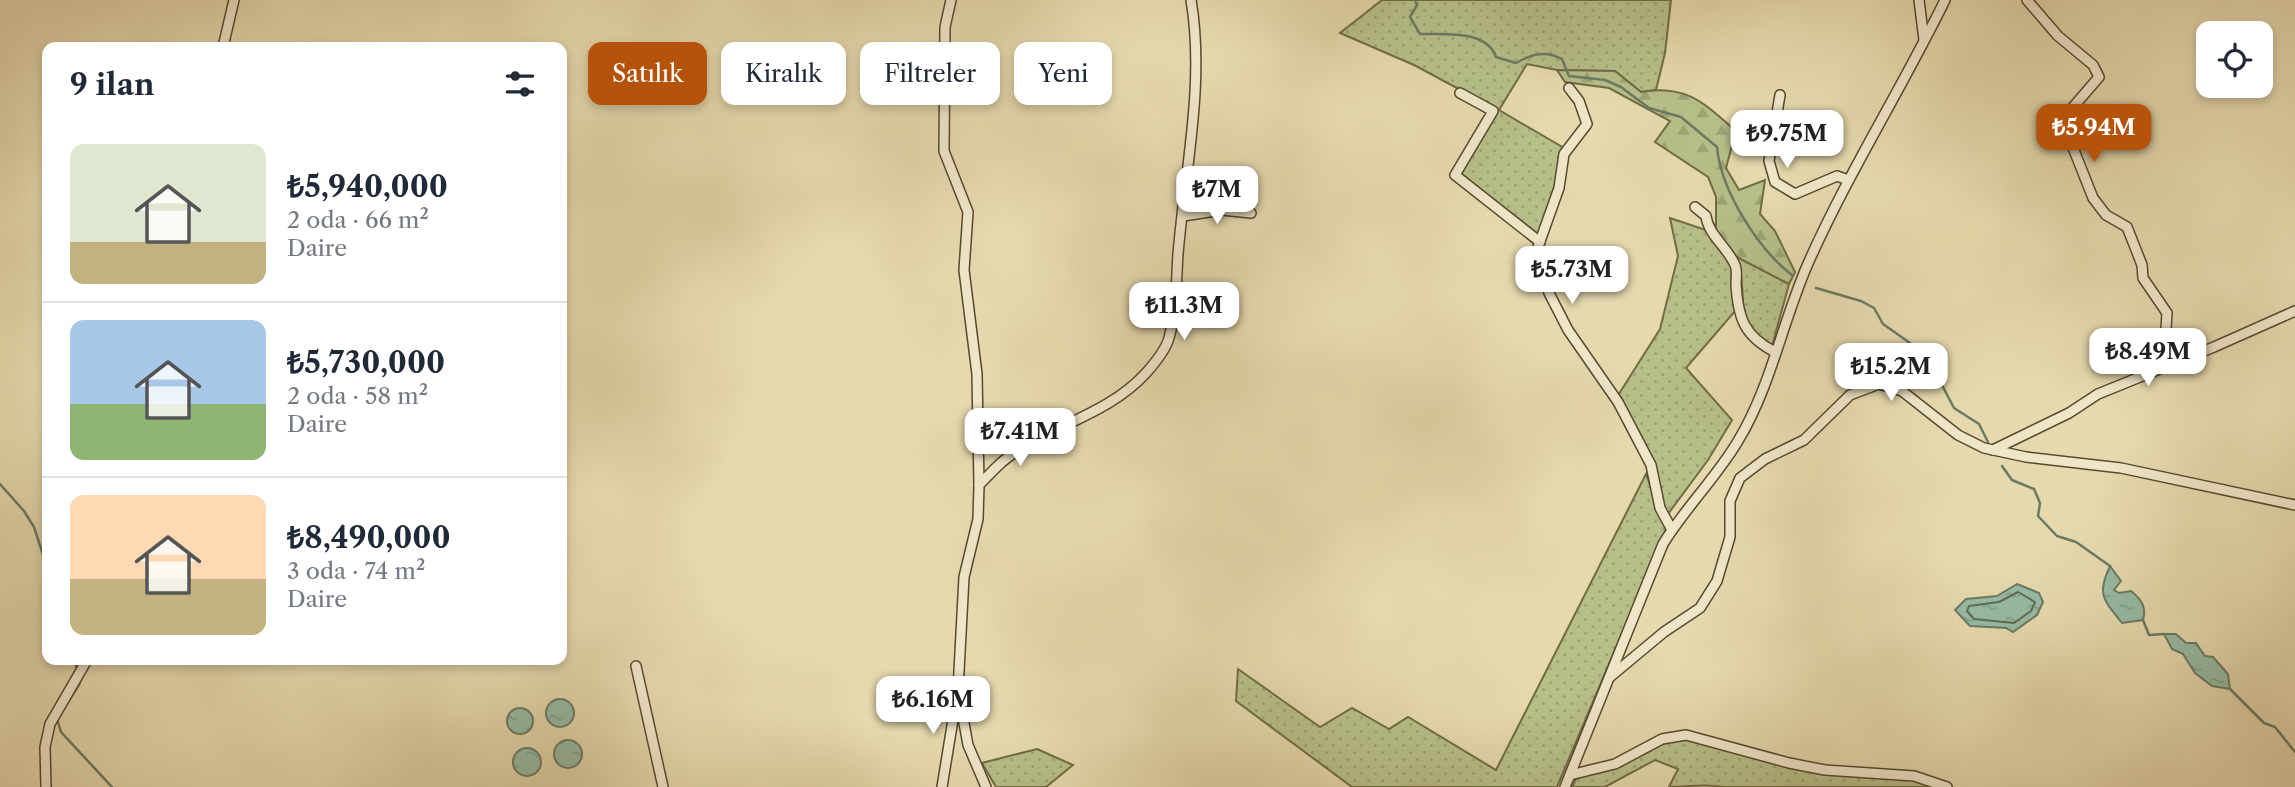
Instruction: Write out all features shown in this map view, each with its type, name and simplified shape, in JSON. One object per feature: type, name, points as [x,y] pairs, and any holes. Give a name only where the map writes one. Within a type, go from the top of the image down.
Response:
[{"type":"street","points":[[224,42],[234,0]]},
{"type":"street","points":[[942,787],[958,690],[964,577],[978,519],[979,485],[977,374],[964,270],[968,212],[944,151],[945,27],[951,0]]},
{"type":"street","points":[[979,485],[1002,461],[1047,435],[1097,412],[1145,374],[1168,342],[1177,303],[1178,256],[1196,33],[1191,0]]},
{"type":"street","points":[[1919,0],[1924,40]]},
{"type":"street","points":[[1565,787],[1663,544],[1738,441],[1775,352],[1809,259],[1848,180],[1945,0]]},
{"type":"street","points":[[2027,0],[2058,36],[2093,65],[2099,78],[2062,120],[2093,198],[2106,215],[2127,227],[2142,265],[2143,278],[2167,313],[2166,329],[2182,360]]},
{"type":"street","points":[[1569,88],[1579,101],[1587,124],[1564,154],[1559,188],[1538,247],[1549,293],[1568,330],[1618,402],[1651,466],[1660,508],[1672,530]]},
{"type":"street","points":[[1460,93],[1493,111],[1455,175],[1540,242]]},
{"type":"street","points":[[1780,95],[1769,161],[1775,182],[1795,194],[1837,176],[1848,180]]},
{"type":"street","points":[[1695,208],[1706,216],[1707,226],[1737,265],[1736,283],[1743,324],[1755,342],[1775,352]]},
{"type":"street","points":[[1183,216],[1222,210],[1251,213]]},
{"type":"street","points":[[1993,450],[2069,413],[2098,394],[2295,311]]},
{"type":"street","points":[[1608,678],[1664,632],[1700,608],[1717,581],[1730,537],[1730,501],[1740,478],[1765,459],[1804,440],[1850,395],[1879,384],[1902,391],[1958,435],[1993,450],[2121,468],[2295,505]]},
{"type":"street","points":[[46,787],[45,747],[50,724],[84,665]]},
{"type":"street","points":[[635,666],[663,787]]},
{"type":"street","points":[[958,690],[968,745],[986,787]]},
{"type":"street","points":[[1570,775],[1615,765],[1662,739],[1686,735],[1790,764],[1825,770],[1914,776],[1947,787]]},
{"type":"green space","points":[[1382,0],[1671,0],[1665,53],[1656,90],[1641,92],[1615,71],[1557,70],[1527,64],[1499,110],[1564,148],[1557,186],[1539,237],[1459,175],[1498,110],[1414,65],[1340,33]]},
{"type":"green space","points":[[1557,70],[1615,71],[1641,92],[1657,90],[1682,93],[1704,104],[1736,131],[1726,168],[1739,190],[1765,180],[1760,214],[1775,231],[1795,272],[1789,284],[1733,255],[1716,233],[1716,197],[1708,177],[1655,142],[1670,121],[1609,88],[1565,82]]},
{"type":"green space","points":[[1670,218],[1709,231],[1733,264],[1731,281],[1736,310],[1686,368],[1732,420],[1708,460],[1668,514],[1663,505],[1654,463],[1617,397],[1660,329],[1678,256]]},
{"type":"green space","points":[[1733,255],[1789,284],[1772,346],[1758,338],[1749,328],[1743,305],[1739,267]]},
{"type":"green space","points":[[1646,474],[1666,529],[1557,787],[1352,787],[1236,701],[1238,669],[1320,727],[1352,708],[1389,729],[1408,717],[1496,770]]},
{"type":"green space","points":[[1684,739],[1774,763],[1912,778],[1936,787],[1669,787],[1678,769],[1655,760],[1605,787],[1572,787],[1578,775],[1662,743]]},
{"type":"green space","points":[[1037,749],[1073,765],[1046,787],[996,787],[982,763]]},
{"type":"water","points":[[2110,566],[2121,581],[2114,590],[2119,593],[2131,591],[2138,597],[2144,607],[2143,620],[2122,623],[2107,603],[2103,584]]},
{"type":"water","points":[[2017,584],[2039,593],[2043,602],[2037,615],[2013,632],[2006,628],[1970,626],[1955,610],[1966,599],[1997,596]]},
{"type":"water","points":[[2164,634],[2176,634],[2186,643],[2196,643],[2205,656],[2213,657],[2228,674],[2230,689],[2212,686],[2195,673],[2183,654],[2172,649]]},
{"type":"water","points":[[560,699],[570,703],[574,713],[570,723],[560,727],[550,723],[546,713],[550,703]]},
{"type":"water","points":[[520,708],[529,712],[533,721],[529,730],[520,734],[511,730],[507,721],[511,712]]},
{"type":"water","points":[[568,740],[578,744],[582,754],[578,764],[568,768],[558,764],[554,754],[558,744]]},
{"type":"water","points":[[527,748],[537,752],[541,762],[537,772],[527,776],[517,772],[513,762],[517,752]]},
{"type":"waterway","points":[[1415,0],[1417,5],[1410,17],[1420,34],[1452,34],[1474,38],[1491,48],[1496,57],[1516,63],[1539,54],[1556,56],[1562,59],[1569,76],[1605,80],[1621,87],[1649,108],[1681,117],[1717,147],[1726,182],[1743,218],[1767,251],[1793,276]]},
{"type":"waterway","points":[[1816,288],[1861,301],[1874,308],[1883,324],[1910,343],[1931,364],[1954,408],[1979,424],[1988,442]]},
{"type":"waterway","points":[[2002,466],[2012,480],[2034,489],[2040,503],[2038,516],[2057,536],[2076,542],[2110,566]]},
{"type":"waterway","points":[[0,484],[34,527],[42,552]]},
{"type":"waterway","points":[[2143,620],[2149,635],[2164,634]]},
{"type":"waterway","points":[[76,665],[77,669]]},
{"type":"waterway","points":[[80,683],[57,719],[61,732],[112,787]]},
{"type":"waterway","points":[[2230,689],[2264,723],[2275,727],[2295,752]]}]
